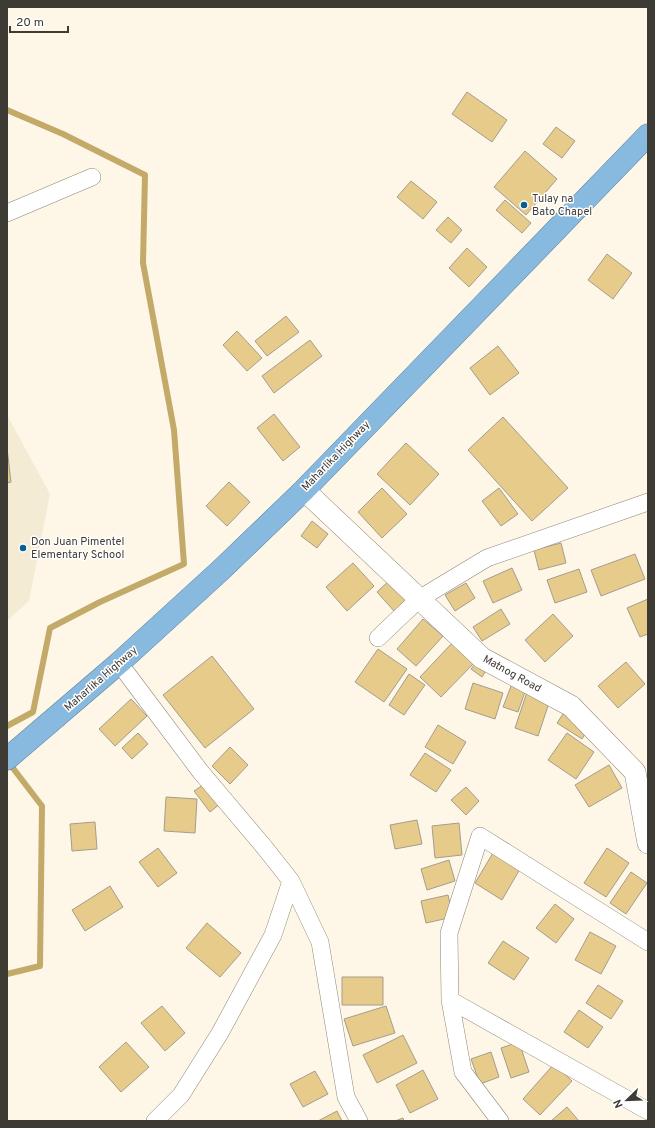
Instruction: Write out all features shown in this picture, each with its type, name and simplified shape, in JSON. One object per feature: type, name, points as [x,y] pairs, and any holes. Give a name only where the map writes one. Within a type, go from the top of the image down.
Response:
[{"type":"highway","name":"Maharlika Highway","points":[[7,759],[119,663],[222,569],[304,490],[366,424],[648,135]]},
{"type":"street","points":[[7,212],[92,177]]},
{"type":"street","name":"Matnog Road","points":[[304,490],[482,658],[571,706],[635,772],[648,843]]},
{"type":"street","points":[[378,638],[419,599],[487,558],[648,502]]},
{"type":"street","points":[[119,663],[200,771],[291,881],[320,942],[346,1097],[358,1121]]},
{"type":"street","points":[[500,1121],[463,1072],[450,1000],[449,933],[480,836],[648,942]]},
{"type":"street","points":[[155,1121],[181,1095],[220,1033],[272,936],[291,881]]},
{"type":"street","points":[[450,1000],[648,1111]]},
{"type":"shaded area","name":"Don Juan Pimentel Elementary School","points":[[7,415],[50,494],[29,601],[7,621]]},
{"type":"building","points":[[467,92],[507,120],[492,142],[452,114]]},
{"type":"building","points":[[556,127],[575,141],[562,158],[543,144]]},
{"type":"building","points":[[525,151],[557,179],[526,215],[494,187]]},
{"type":"building","points":[[411,181],[437,202],[423,219],[397,197]]},
{"type":"building","points":[[505,200],[531,223],[522,233],[496,210]]},
{"type":"building","points":[[448,217],[462,230],[451,243],[436,230]]},
{"type":"building","points":[[467,248],[487,267],[469,287],[449,268]]},
{"type":"building","points":[[607,254],[632,273],[613,299],[588,280]]},
{"type":"building","points":[[286,316],[299,332],[267,356],[255,341]]},
{"type":"building","points":[[237,331],[262,358],[247,371],[223,345]]},
{"type":"building","points":[[310,340],[322,356],[274,393],[262,376]]},
{"type":"building","points":[[498,346],[519,373],[490,395],[470,368]]},
{"type":"building","points":[[274,414],[300,447],[283,461],[257,428]]},
{"type":"building","points":[[503,417],[568,488],[532,521],[468,450]]},
{"type":"building","points":[[406,443],[439,474],[410,505],[377,474]]},
{"type":"building","points":[[7,448],[11,482],[7,483]]},
{"type":"building","points":[[229,482],[250,502],[227,526],[206,506]]},
{"type":"building","points":[[382,488],[407,514],[382,538],[358,512]]},
{"type":"building","points":[[499,488],[518,514],[501,526],[482,501]]},
{"type":"building","points":[[312,521],[328,534],[317,548],[301,536]]},
{"type":"building","points":[[561,543],[566,563],[539,570],[534,550]]},
{"type":"building","points":[[635,554],[645,579],[601,596],[591,570]]},
{"type":"building","points":[[353,563],[374,586],[347,611],[326,587]]},
{"type":"building","points":[[512,568],[522,590],[493,603],[483,581]]},
{"type":"building","points":[[579,569],[587,592],[555,603],[547,580]]},
{"type":"building","points":[[392,578],[409,597],[394,611],[377,592]]},
{"type":"building","points":[[466,583],[475,598],[455,611],[445,595]]},
{"type":"building","points":[[648,599],[648,634],[640,637],[627,608]]},
{"type":"building","points":[[501,609],[510,624],[482,641],[473,627]]},
{"type":"building","points":[[553,614],[573,636],[545,662],[525,640]]},
{"type":"building","points":[[423,619],[443,636],[416,666],[397,649]]},
{"type":"building","points":[[453,642],[474,663],[441,697],[420,677]]},
{"type":"building","points":[[378,649],[407,669],[384,702],[355,682]]},
{"type":"building","points":[[212,656],[254,709],[205,748],[163,695]]},
{"type":"building","points":[[479,659],[489,666],[482,677],[471,669]]},
{"type":"building","points":[[626,662],[645,684],[618,708],[598,686]]},
{"type":"building","points":[[409,674],[425,685],[404,715],[389,705]]},
{"type":"building","points":[[513,681],[527,686],[518,712],[503,707]]},
{"type":"building","points":[[473,683],[503,693],[495,719],[465,709]]},
{"type":"building","points":[[527,692],[550,700],[538,736],[515,728]]},
{"type":"building","points":[[131,699],[147,716],[115,746],[99,729]]},
{"type":"building","points":[[565,711],[589,727],[582,739],[557,723]]},
{"type":"building","points":[[438,725],[466,742],[453,764],[425,747]]},
{"type":"building","points":[[138,733],[148,744],[132,759],[122,748]]},
{"type":"building","points":[[567,733],[594,752],[576,779],[548,760]]},
{"type":"building","points":[[230,747],[248,765],[230,784],[212,766]]},
{"type":"building","points":[[425,753],[451,770],[436,792],[410,775]]},
{"type":"building","points":[[609,765],[622,788],[589,807],[575,785]]},
{"type":"building","points":[[206,783],[221,803],[210,812],[194,791]]},
{"type":"building","points":[[466,787],[479,801],[466,815],[451,800]]},
{"type":"building","points":[[166,797],[197,799],[195,833],[164,831]]},
{"type":"building","points":[[417,820],[422,844],[395,849],[390,825]]},
{"type":"building","points":[[95,822],[97,849],[72,851],[70,824]]},
{"type":"building","points":[[459,823],[462,855],[435,858],[432,826]]},
{"type":"building","points":[[158,848],[177,873],[158,887],[139,862]]},
{"type":"building","points":[[607,848],[629,863],[606,897],[584,883]]},
{"type":"building","points":[[493,853],[520,869],[502,900],[475,883]]},
{"type":"building","points":[[449,860],[455,881],[427,890],[421,869]]},
{"type":"building","points":[[631,872],[647,883],[626,914],[610,903]]},
{"type":"building","points":[[110,886],[123,907],[85,931],[72,910]]},
{"type":"building","points":[[448,895],[453,917],[426,923],[421,901]]},
{"type":"building","points":[[555,904],[574,919],[556,943],[536,928]]},
{"type":"building","points":[[207,923],[241,953],[220,977],[186,948]]},
{"type":"building","points":[[590,932],[616,946],[601,974],[575,960]]},
{"type":"building","points":[[503,941],[529,958],[514,980],[488,963]]},
{"type":"building","points":[[342,977],[383,977],[383,1005],[342,1005]]},
{"type":"building","points":[[598,985],[623,1001],[611,1019],[586,1003]]},
{"type":"building","points":[[162,1006],[185,1033],[165,1051],[141,1023]]},
{"type":"building","points":[[386,1006],[395,1033],[353,1046],[344,1019]]},
{"type":"building","points":[[579,1010],[603,1027],[588,1048],[564,1032]]},
{"type":"building","points":[[403,1035],[417,1063],[377,1083],[363,1055]]},
{"type":"building","points":[[126,1042],[149,1067],[121,1092],[99,1067]]},
{"type":"building","points":[[519,1042],[529,1072],[511,1078],[501,1048]]},
{"type":"building","points":[[491,1052],[499,1077],[480,1084],[471,1059]]},
{"type":"building","points":[[554,1064],[572,1081],[540,1115],[523,1099]]},
{"type":"building","points":[[423,1070],[438,1099],[410,1113],[396,1085]]},
{"type":"building","points":[[315,1071],[328,1094],[303,1107],[290,1084]]},
{"type":"building","points":[[567,1107],[579,1121],[551,1121]]},
{"type":"building","points":[[337,1111],[342,1121],[318,1121]]},
{"type":"building","points":[[403,1118],[404,1121],[395,1121]]},
{"type":"waterway","points":[[7,110],[63,134],[145,175],[143,263],[174,430],[184,564],[100,602],[50,628],[33,712],[7,726]]},
{"type":"waterway","points":[[7,974],[40,966],[42,806],[9,763]]},
{"type":"place","name":"Tulay na Bato Chapel","points":[[524,205]]},
{"type":"place","name":"Don Juan Pimentel Elementary School","points":[[23,548]]}]
